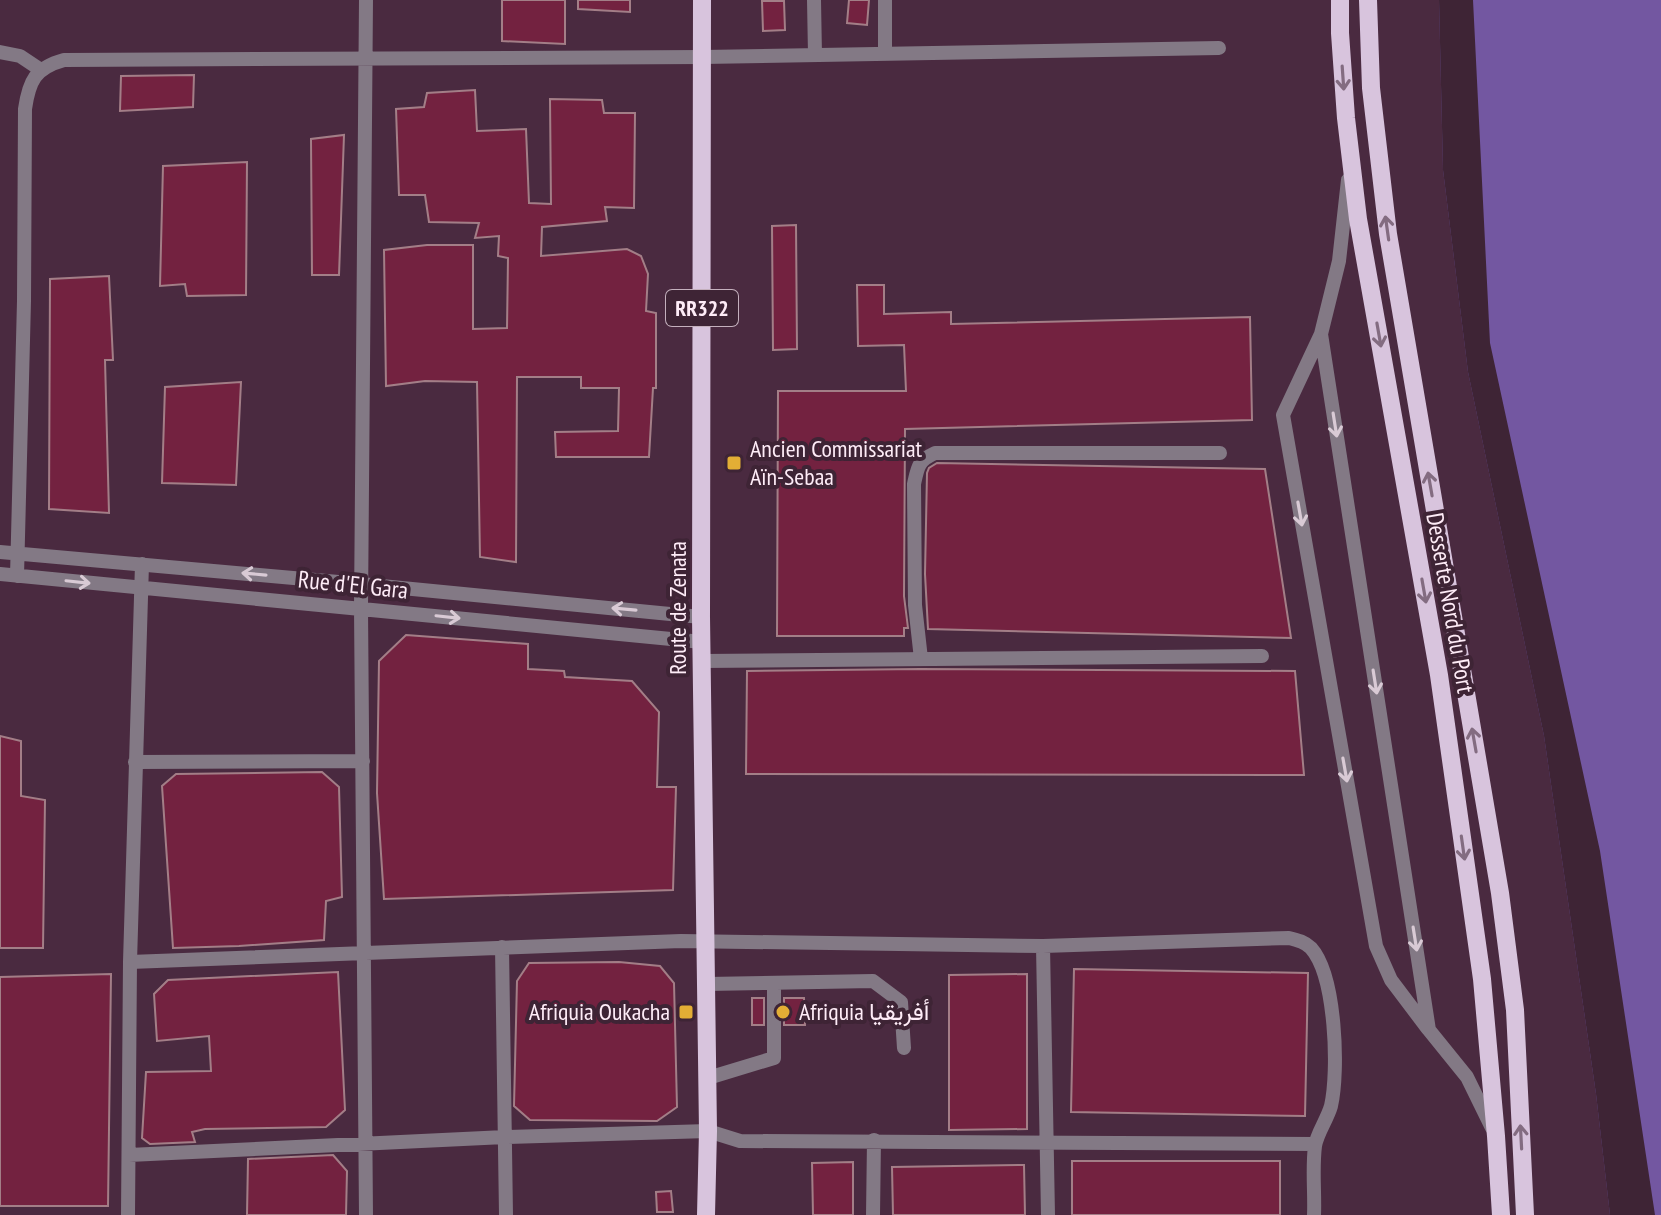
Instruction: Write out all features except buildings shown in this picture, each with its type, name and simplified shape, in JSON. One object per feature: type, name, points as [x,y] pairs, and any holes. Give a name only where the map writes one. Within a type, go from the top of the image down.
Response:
[{"type":"main road","name":"Route de Zenata","points":[[702,0],[701,617],[707,941],[706,1215]]},
{"type":"main road","name":"Desserte Nord du Port","points":[[1340,0],[1346,118],[1358,219],[1439,675],[1482,979],[1501,1215]]},
{"type":"main road","name":"Desserte Nord du Port","points":[[1368,0],[1371,88],[1388,234],[1500,893],[1515,1010],[1525,1215]]},
{"type":"street","points":[[366,0],[361,584],[366,1215]]},
{"type":"street","points":[[814,0],[815,55]]},
{"type":"street","points":[[885,0],[885,54]]},
{"type":"street","points":[[17,576],[25,109],[34,78],[49,64],[64,60],[703,57],[1219,48]]},
{"type":"street","points":[[0,52],[20,56],[41,70]]},
{"type":"street","points":[[1351,155],[1339,261],[1321,334],[1283,415],[1376,946],[1391,980],[1467,1077],[1496,1136]]},
{"type":"street","points":[[1321,334],[1429,1030]]},
{"type":"street","points":[[921,659],[915,605],[914,484],[922,459],[935,453],[1220,453]]},
{"type":"street","name":"Rue d'El Gara","points":[[0,552],[701,617]]},
{"type":"street","points":[[128,1215],[130,962],[142,564]]},
{"type":"street","name":"Rue d'El Gara","points":[[0,574],[361,608],[702,651],[921,659],[1262,656]]},
{"type":"street","points":[[135,762],[363,761]]},
{"type":"street","points":[[130,962],[707,941],[1043,946],[1289,938],[1308,945],[1317,957],[1331,1007],[1334,1089],[1315,1144],[1314,1215]]},
{"type":"street","points":[[1043,946],[1048,1215]]},
{"type":"street","points":[[502,947],[506,1215]]},
{"type":"street","points":[[707,984],[873,981],[901,1002],[904,1048]]},
{"type":"street","points":[[708,1078],[774,1058],[774,983]]},
{"type":"street","points":[[129,1155],[505,1137],[708,1131],[740,1141],[1315,1144]]},
{"type":"street","points":[[873,1215],[874,1140]]},
{"type":"shaded area","points":[[0,0],[1439,0],[1443,170],[1468,372],[1544,736],[1596,1094],[1610,1215],[0,1215]]},
{"type":"shaded area","points":[[1439,0],[1661,0],[1661,1215],[1610,1215],[1596,1094],[1544,736],[1468,372],[1443,170]]},
{"type":"pier","points":[[1439,0],[1473,0],[1490,343],[1600,851],[1655,1215],[1610,1215],[1596,1094],[1544,736],[1468,372],[1443,170]]},
{"type":"place","name":"Ancien Commissariat Aïn-Sebaa","points":[[734,463]]},
{"type":"place","name":"Afriquia Oukacha","points":[[686,1012]]},
{"type":"place","name":"Afriquia أفريقيا","points":[[783,1012]]}]
